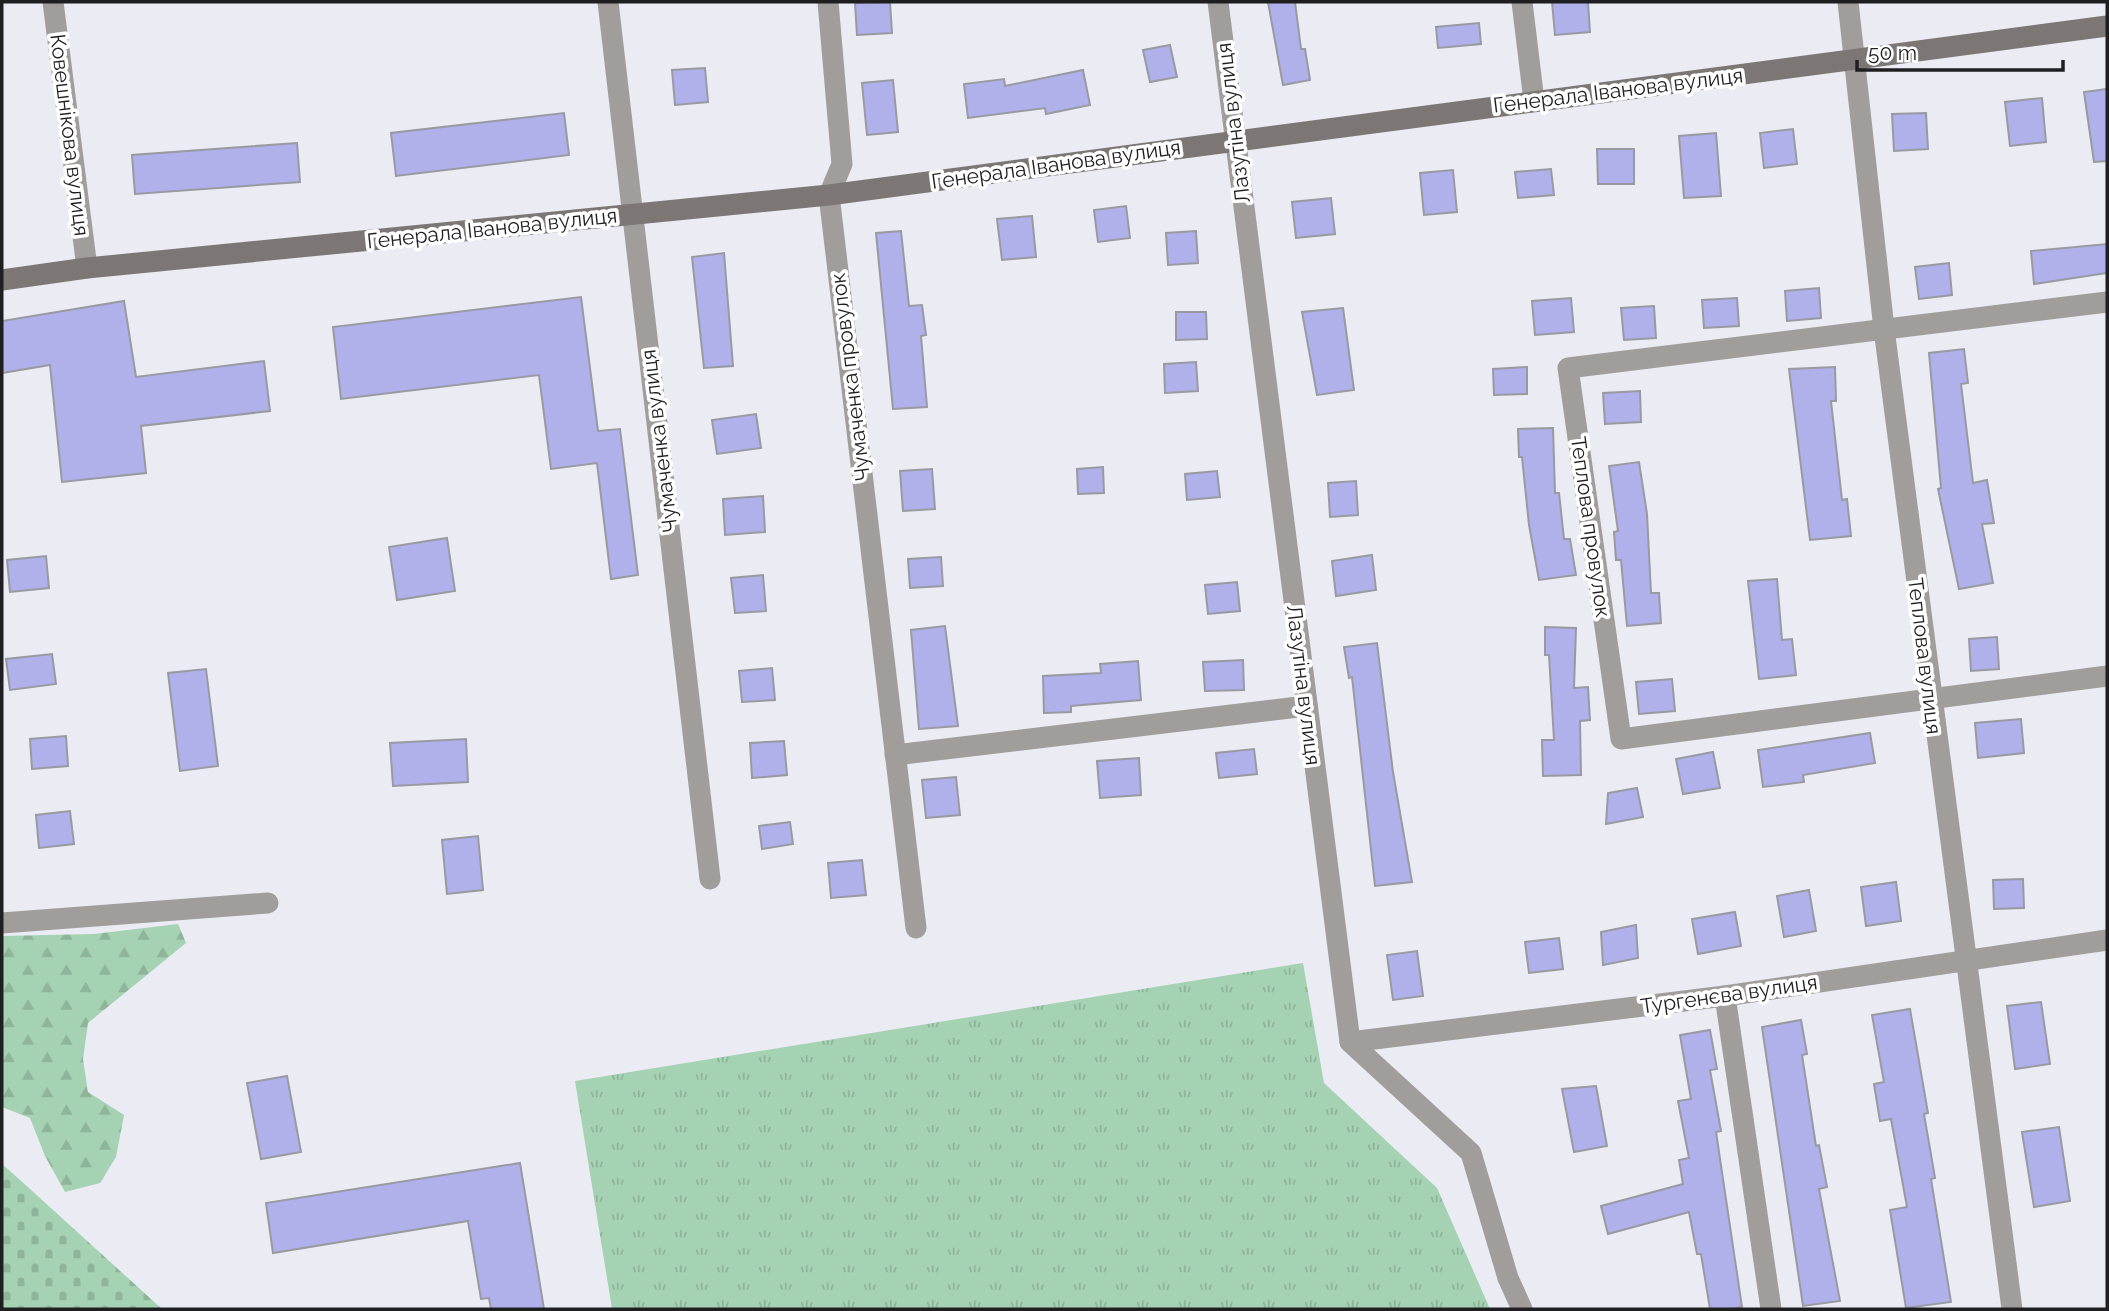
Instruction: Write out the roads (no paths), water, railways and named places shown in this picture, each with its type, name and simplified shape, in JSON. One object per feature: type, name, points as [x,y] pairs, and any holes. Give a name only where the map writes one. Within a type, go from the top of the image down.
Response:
[{"type":"street","name":"Ковешнікова вулиця","points":[[54,2],[87,268]]},
{"type":"street","name":"Чумаченка вулиця","points":[[608,2],[710,880]]},
{"type":"street","name":"Чумаченка провулок","points":[[828,2],[842,164],[829,195],[916,928]]},
{"type":"street","name":"Лазутіна вулиця","points":[[1218,2],[1350,1042]]},
{"type":"street","points":[[1522,2],[1534,101]]},
{"type":"street","name":"Теплова вулиця","points":[[1848,2],[1884,329],[1964,959],[2012,1309]]},
{"type":"street","name":"Генерала Іванова вулиця","points":[[2,281],[87,268],[829,195],[2107,26]]},
{"type":"street","name":"Теплова провулок","points":[[2107,302],[1568,368],[1621,739],[2107,676]]},
{"type":"street","points":[[895,755],[1307,705]]},
{"type":"street","points":[[2,923],[268,903]]},
{"type":"street","name":"Тургенєва вулиця","points":[[1350,1042],[1725,996],[2107,940]]},
{"type":"street","points":[[1725,996],[1770,1309]]},
{"type":"street","points":[[1350,1042],[1471,1153],[1507,1278],[1522,1309]]}]
